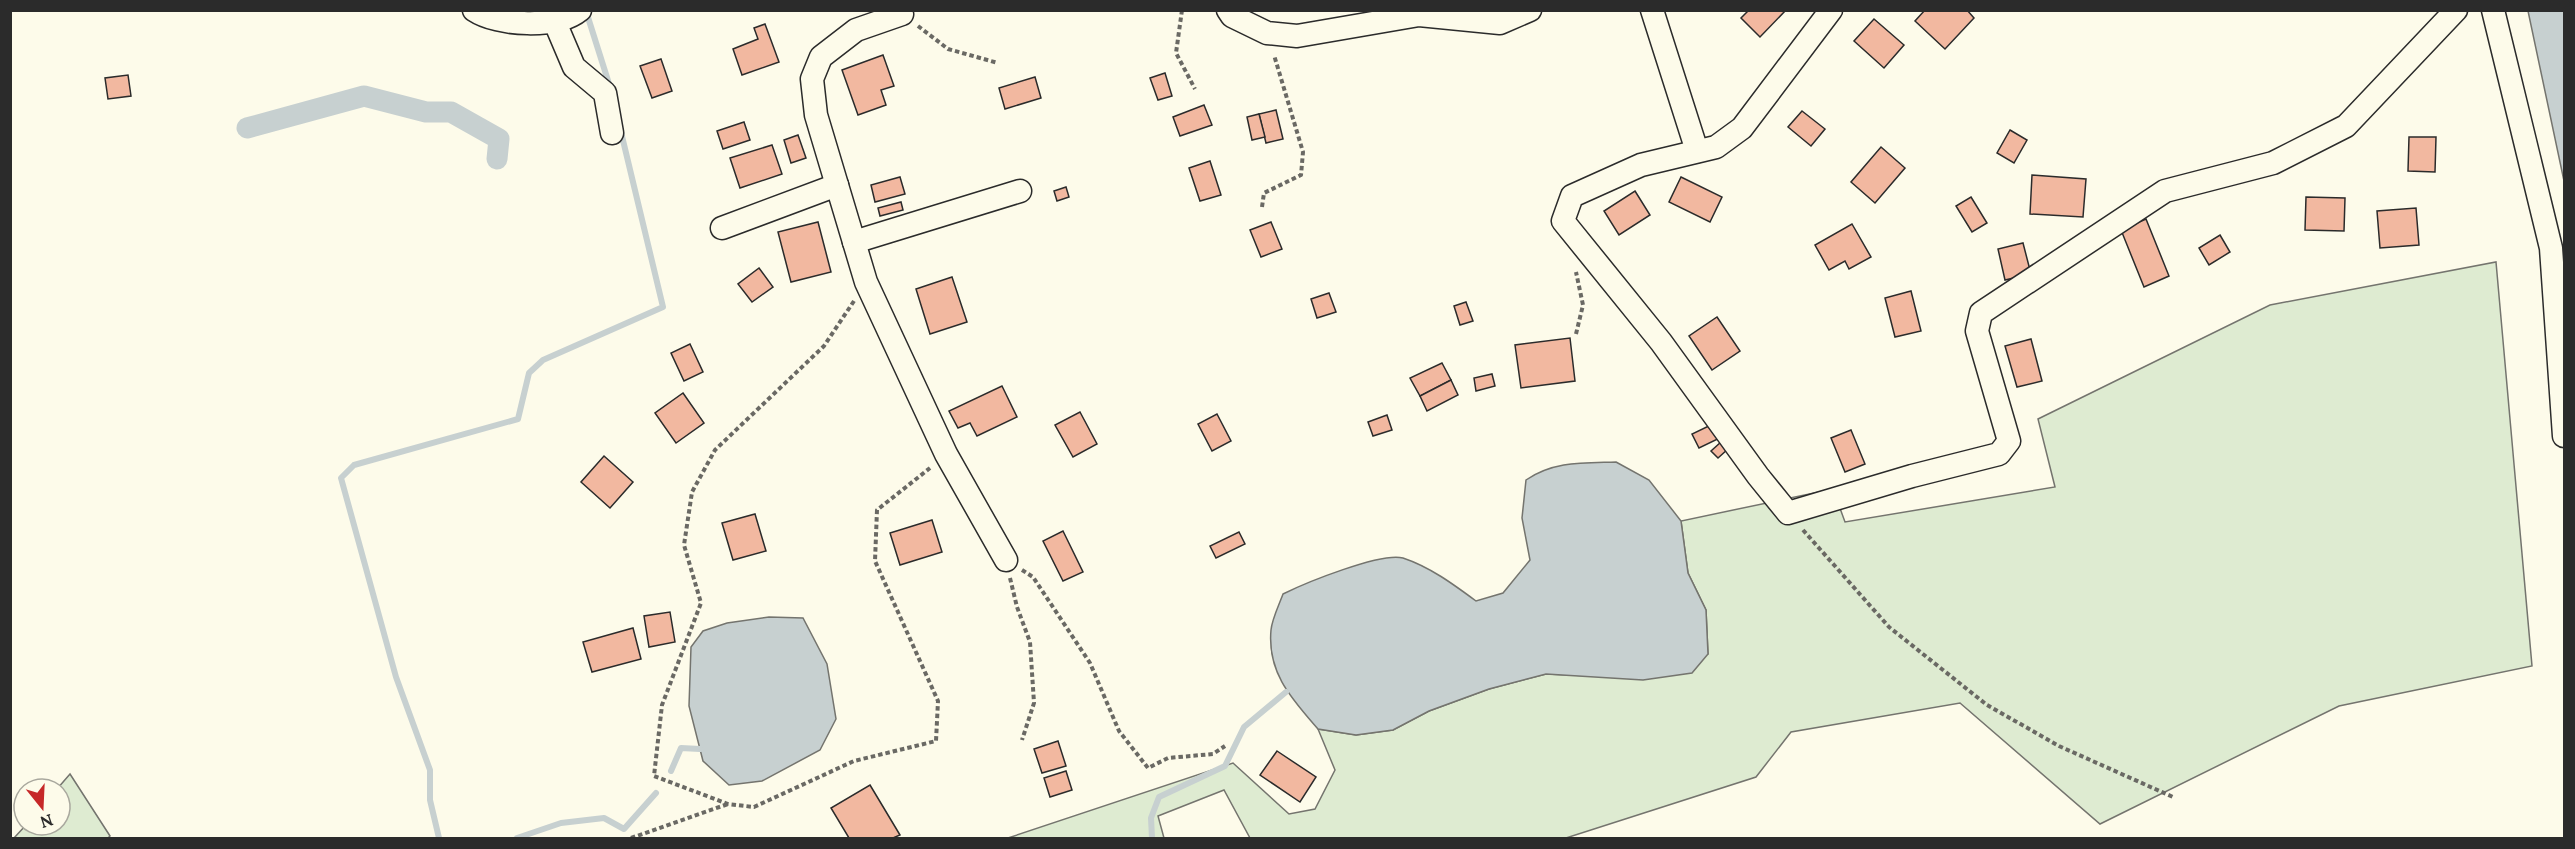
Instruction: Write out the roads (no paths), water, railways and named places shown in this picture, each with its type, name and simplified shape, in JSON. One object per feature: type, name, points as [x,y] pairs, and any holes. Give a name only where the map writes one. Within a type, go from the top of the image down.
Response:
[{"type":"street","points":[[474,10],[485,18],[537,24],[573,16],[580,10]]},
{"type":"street","points":[[1228,10],[1232,16],[1267,33],[1297,36],[1419,15],[1500,23],[1530,10]]},
{"type":"street","points":[[1652,10],[1697,151]]},
{"type":"street","points":[[1831,10],[1742,128],[1716,147],[1641,165],[1572,196],[1563,222],[1661,342],[1758,476],[1788,513],[1912,476],[1999,454],[2009,441],[1977,331],[1981,313],[2165,191],[2273,163],[2346,126],[2456,10]]},
{"type":"street","points":[[2493,10],[2551,248],[2565,436]]},
{"type":"street","points":[[904,12],[856,30],[821,57],[812,79],[816,115],[866,282],[946,453],[1006,560]]},
{"type":"street","points":[[554,20],[574,67],[605,93],[612,133]]},
{"type":"street","points":[[722,228],[837,185]]},
{"type":"street","points":[[854,242],[1020,191]]},
{"type":"waterway","points":[[586,11],[610,87]]},
{"type":"waterway","points":[[247,128],[364,96],[426,112],[451,112],[499,139],[497,159]]},
{"type":"waterway","points":[[439,838],[430,800],[430,770],[396,677],[341,478],[354,465],[518,419],[529,373],[543,360],[663,307],[621,132]]},
{"type":"waterway","points":[[1152,838],[1151,818],[1159,797],[1225,766],[1244,727],[1286,692]]},
{"type":"waterway","points":[[671,771],[681,748],[700,749]]},
{"type":"waterway","points":[[517,838],[561,823],[604,818],[624,829],[656,793]]}]
